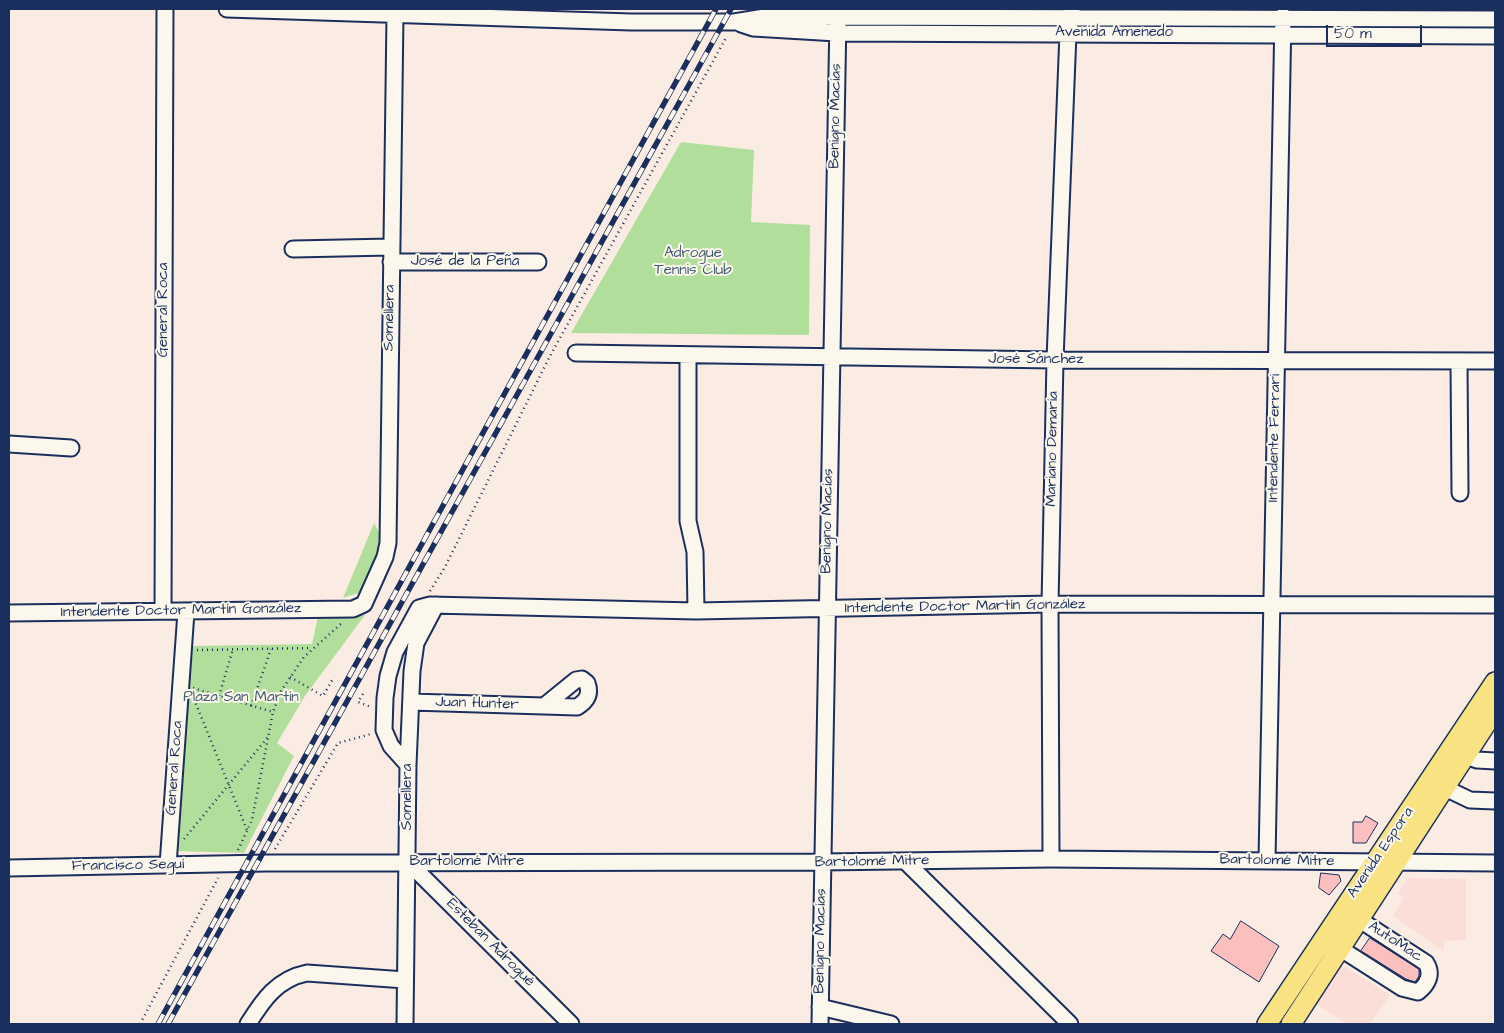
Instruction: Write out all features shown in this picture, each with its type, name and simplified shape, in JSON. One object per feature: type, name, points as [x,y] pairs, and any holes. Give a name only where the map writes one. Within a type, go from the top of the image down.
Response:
[{"type":"main road","name":"Avenida Espora","points":[[1267,1024],[1495,682]]},
{"type":"main road","name":"Avenida Espora","points":[[1291,1024],[1495,710]]},
{"type":"street","name":"General Roca","points":[[163,611],[165,9]]},
{"type":"street","name":"Avenida Amenedo","points":[[227,9],[395,15],[502,13],[691,15],[734,22],[753,28],[837,33],[1495,36]]},
{"type":"street","name":"Avenida Amenedo","points":[[734,22],[765,13],[838,17],[936,13],[1264,12],[1283,16],[1495,19]]},
{"type":"street","points":[[1262,34],[1264,12]]},
{"type":"street","points":[[929,33],[936,13]]},
{"type":"street","name":"Mariano Demaría","points":[[1051,859],[1050,604],[1055,360],[1068,33],[1071,13]]},
{"type":"street","name":"Somellera","points":[[353,609],[364,604],[387,550],[395,15]]},
{"type":"street","name":"Intendente Ferrari","points":[[1267,860],[1283,16]]},
{"type":"street","name":"Benigno Macías","points":[[820,1024],[838,17]]},
{"type":"street","name":"José de la Peña","points":[[292,249],[538,262]]},
{"type":"street","name":"José Sánchez","points":[[576,353],[1055,360],[1277,359],[1495,361]]},
{"type":"street","points":[[688,355],[688,521],[696,552],[696,611]]},
{"type":"street","points":[[1459,362],[1460,493]]},
{"type":"street","points":[[9,444],[71,448]]},
{"type":"street","name":"Intendente Doctor Martín González","points":[[419,608],[436,606],[696,611],[1050,604],[1272,606],[1495,605]]},
{"type":"street","name":"Somellera","points":[[405,1024],[408,765],[411,702],[416,643],[436,606]]},
{"type":"street","points":[[408,765],[391,746],[384,730],[388,676],[395,652],[419,608]]},
{"type":"street","name":"Intendente Doctor Martín González","points":[[9,613],[353,609]]},
{"type":"street","name":"General Roca","points":[[168,861],[186,612]]},
{"type":"street","name":"Juan Hunter","points":[[411,702],[544,706]]},
{"type":"street","points":[[1466,756],[1477,760],[1495,761]]},
{"type":"street","points":[[1445,788],[1470,800],[1495,801]]},
{"type":"street","name":"Bartolomé Mitre","points":[[248,864],[822,862],[1051,859],[1267,860],[1374,864],[1495,863]]},
{"type":"street","name":"Francisco Seguí","points":[[9,868],[168,861],[248,864]]},
{"type":"street","points":[[905,861],[1070,1024]]},
{"type":"street","name":"Esteban Adrogué","points":[[408,862],[571,1024]]},
{"type":"street","name":"AutoMac","points":[[1341,948],[1402,988],[1418,992],[1427,982],[1430,974],[1426,963],[1360,920]]},
{"type":"street","points":[[248,1024],[271,992],[288,979],[296,976],[307,973],[405,980]]},
{"type":"street","points":[[820,1007],[891,1024]]},
{"type":"path","points":[[419,608],[445,567],[550,356],[734,22]]},
{"type":"path","points":[[140,1024],[226,864],[252,820],[262,777],[273,712],[290,677],[313,648],[334,632]]},
{"type":"path","points":[[183,650],[313,648]]},
{"type":"path","points":[[219,696],[233,649]]},
{"type":"path","points":[[251,706],[271,649]]},
{"type":"path","points":[[290,677],[323,696],[334,677]]},
{"type":"path","points":[[247,830],[189,686],[273,712]]},
{"type":"path","points":[[358,702],[363,694]]},
{"type":"path","points":[[267,863],[338,743],[384,730]]},
{"type":"path","points":[[168,861],[269,736]]},
{"type":"shaded area","points":[[1408,878],[1466,879],[1466,940],[1444,941],[1444,952],[1393,916],[1404,898],[1398,894]]},
{"type":"shaded area","points":[[1341,964],[1390,995],[1370,1024],[1347,1024],[1315,1003]]},
{"type":"green space","name":"Adrogue Tennis Club","points":[[681,142],[754,150],[751,222],[810,225],[809,335],[571,333]]},
{"type":"green space","points":[[374,523],[382,538],[375,567],[361,592],[343,598]]},
{"type":"green space","name":"Plaza San Martín","points":[[365,615],[305,696],[277,743],[294,756],[244,853],[174,851],[192,646],[312,644],[318,616],[347,617]]},
{"type":"building","points":[[1366,816],[1378,823],[1366,843],[1353,843],[1353,822],[1362,822]]},
{"type":"building","points":[[1321,873],[1339,875],[1341,881],[1329,895],[1319,888]]},
{"type":"building","points":[[1241,921],[1279,946],[1259,982],[1211,951],[1223,934],[1230,939]]},
{"type":"building","points":[[1370,938],[1419,969],[1419,976],[1415,982],[1406,979],[1361,951]]},
{"type":"railway","points":[[158,1024],[716,9]]},
{"type":"railway","points":[[168,1024],[731,9]]}]
